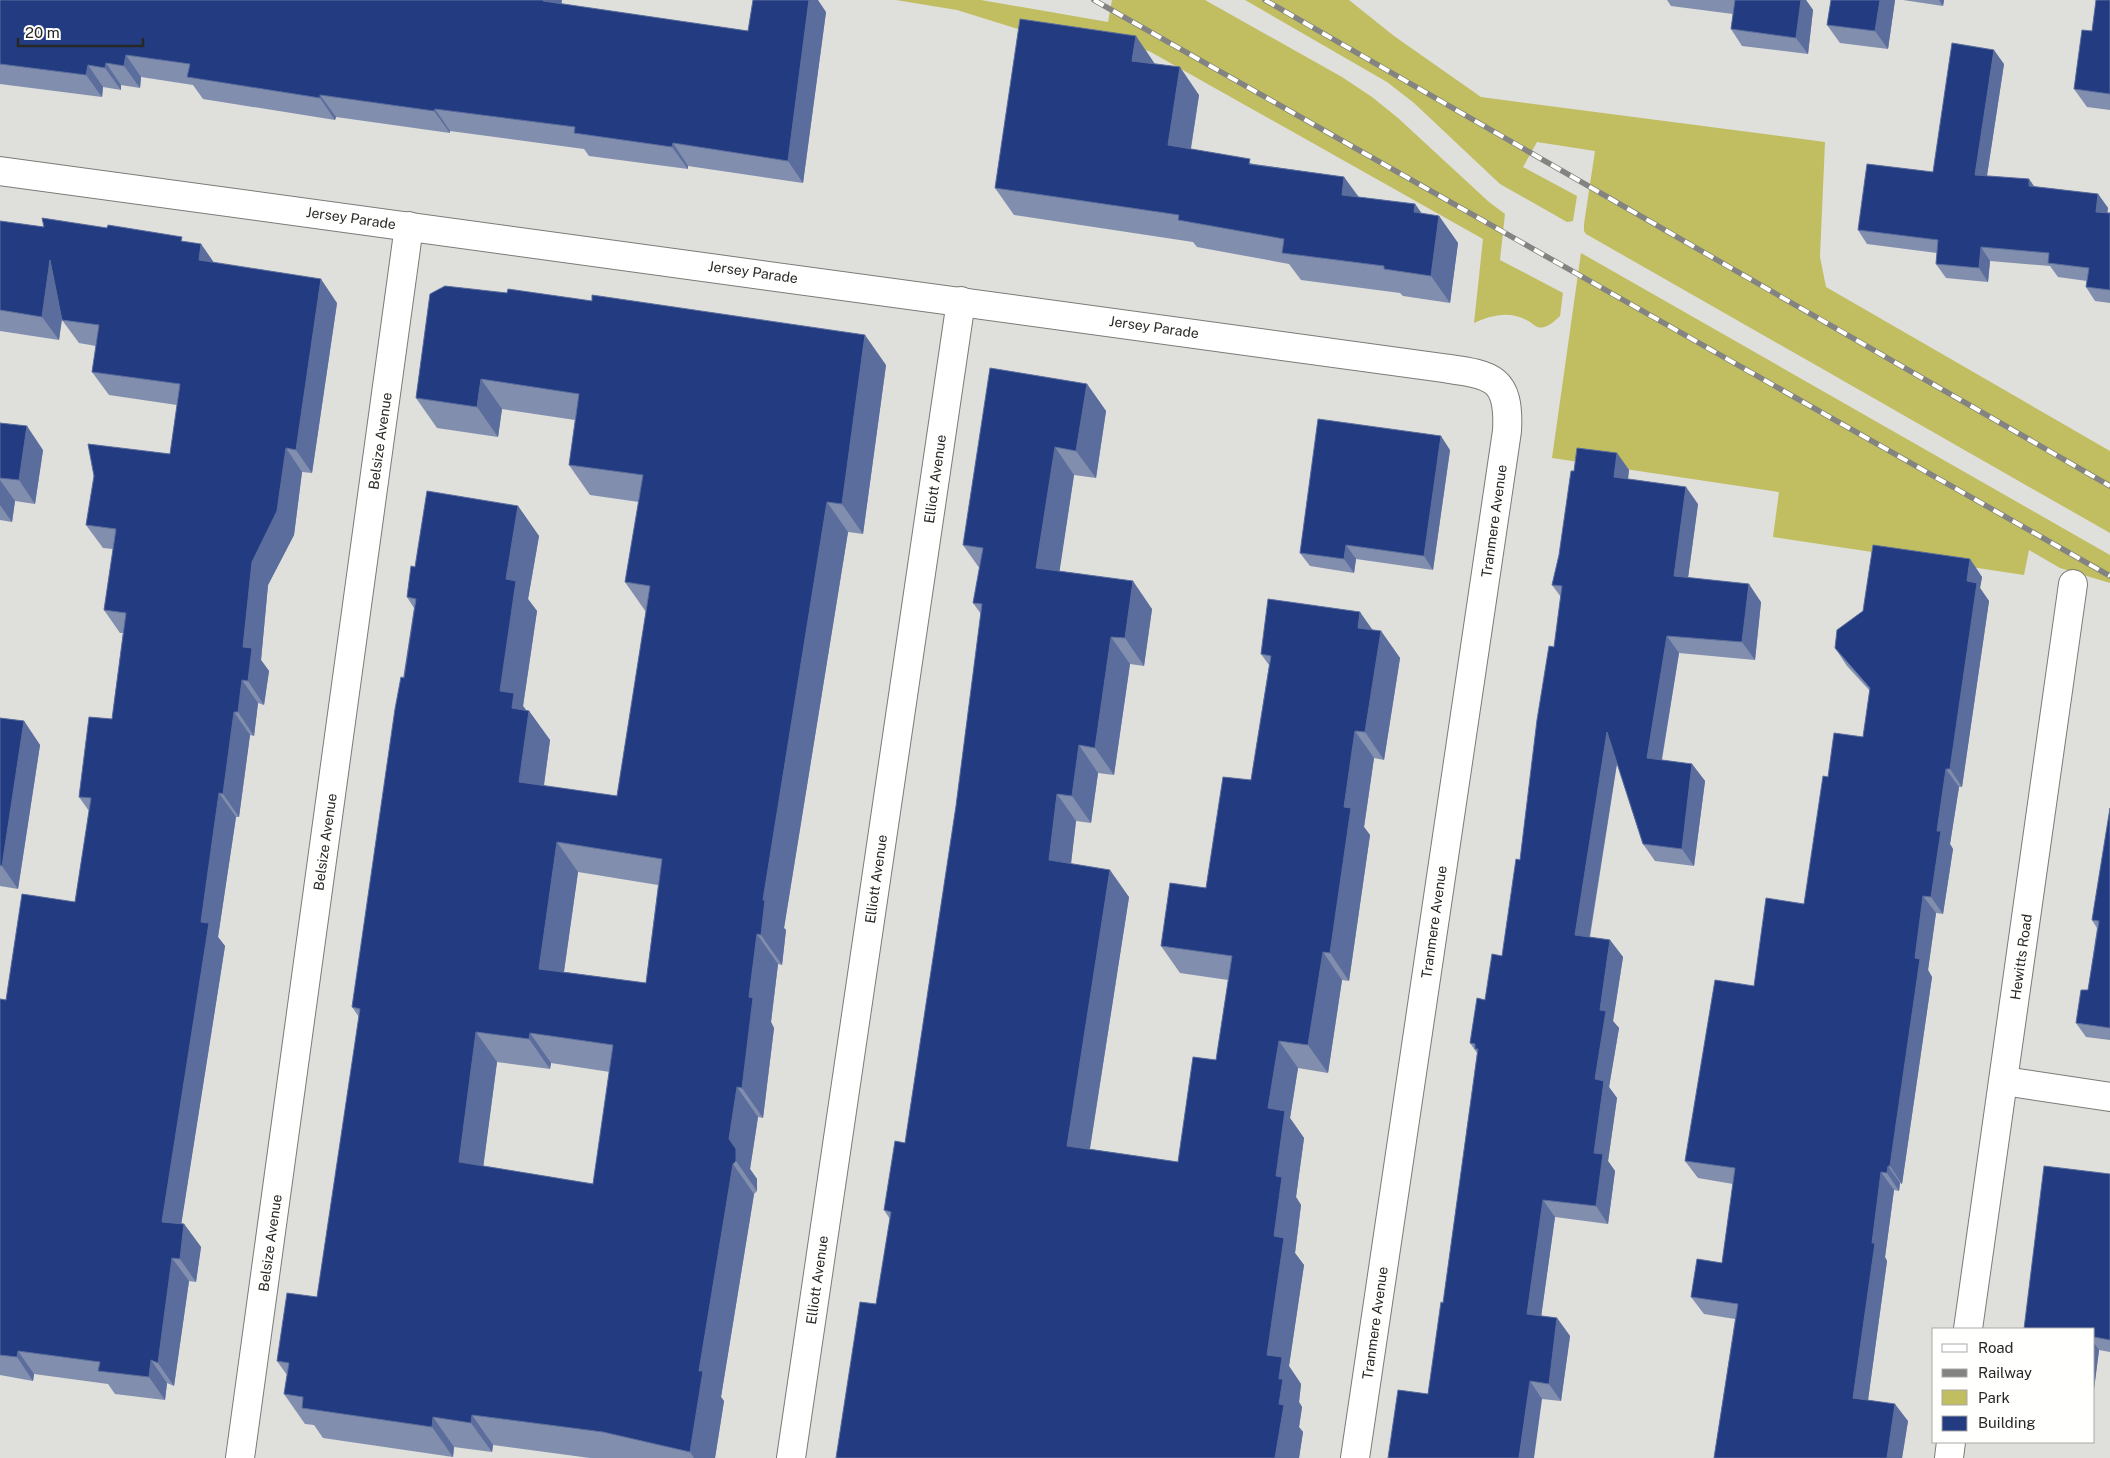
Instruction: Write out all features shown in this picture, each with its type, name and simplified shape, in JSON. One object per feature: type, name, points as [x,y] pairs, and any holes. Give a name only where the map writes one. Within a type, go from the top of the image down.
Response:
[{"type":"street","name":"Jersey Parade","points":[[0,171],[961,300],[1450,369],[1481,374],[1500,387]]},
{"type":"street","name":"Belsize Avenue","points":[[240,1458],[409,226]]},
{"type":"street","name":"Elliott Avenue","points":[[790,1458],[961,300]]},
{"type":"street","name":"Tranmere Avenue","points":[[1355,1458],[1507,431],[1507,399],[1500,387]]},
{"type":"street","name":"Hewitts Road","points":[[1968,1328],[2072,584]]},
{"type":"street","points":[[2004,1081],[2110,1097]]},
{"type":"street","points":[[1949,1458],[1951,1443]]},
{"type":"green space","points":[[896,0],[981,0],[1108,22],[1112,0],[1205,0],[1342,77],[1372,97],[1398,118],[1489,202],[1505,214],[1500,260],[1563,293],[1560,316],[1550,324],[1542,327],[1536,326],[1523,318],[1509,315],[1495,316],[1474,323],[1483,239],[1149,51],[1031,33],[957,10]]},
{"type":"green space","points":[[1245,0],[1349,0],[1394,36],[1481,97],[1825,142],[1820,257],[1826,287],[2110,451],[2110,533],[1586,234],[1584,224],[1595,151],[1537,142],[1523,167],[1577,196],[1573,221],[1567,222],[1500,184],[1414,103],[1387,82]]},
{"type":"green space","points":[[1581,253],[2110,555],[2110,583],[2060,568],[2029,550],[2024,575],[1773,537],[1779,492],[1552,458]]},
{"type":"building","points":[[0,0],[543,0],[748,31],[753,0],[809,0],[788,161],[673,143],[672,147],[574,133],[575,127],[435,109],[434,111],[320,95],[320,98],[187,77],[190,64],[126,55],[124,66],[106,63],[105,68],[88,65],[86,75],[0,64]]},
{"type":"building","points":[[1735,0],[1801,0],[1796,38],[1731,29]]},
{"type":"building","points":[[1831,0],[1880,0],[1875,31],[1827,25]]},
{"type":"building","points":[[2096,0],[2110,0],[2110,94],[2074,89],[2082,30],[2092,31]]},
{"type":"building","points":[[1020,19],[1136,36],[1132,61],[1180,67],[1168,145],[1250,159],[1249,164],[1344,177],[1342,195],[1415,204],[1414,212],[1439,216],[1431,276],[1384,269],[1384,266],[1282,253],[1284,239],[1178,220],[1179,215],[995,188]]},
{"type":"building","points":[[1952,43],[1994,50],[1975,175],[2029,179],[2029,186],[2098,194],[2096,212],[2110,213],[2110,290],[2086,287],[2089,268],[2048,263],[2049,253],[1981,247],[1979,268],[1936,264],[1938,240],[1858,230],[1867,164],[1933,172]]},
{"type":"building","points":[[42,218],[107,228],[108,225],[182,237],[181,241],[201,244],[199,260],[321,279],[296,450],[286,448],[277,511],[252,562],[243,647],[252,648],[248,681],[242,680],[238,712],[234,712],[223,794],[219,793],[201,922],[209,923],[162,1222],[184,1224],[180,1259],[172,1258],[158,1363],[151,1360],[149,1377],[98,1371],[100,1362],[18,1351],[17,1357],[0,1355],[0,999],[6,1000],[22,894],[75,902],[91,798],[79,797],[89,717],[112,719],[126,613],[104,610],[116,529],[86,525],[94,476],[88,444],[170,454],[180,384],[92,372],[99,325],[62,320],[50,260],[42,317],[0,310],[0,221],[44,227]]},
{"type":"building","points":[[445,286],[507,293],[508,289],[592,301],[592,295],[865,335],[842,504],[827,502],[763,900],[765,900],[761,935],[757,934],[749,997],[753,998],[742,1088],[737,1087],[729,1139],[736,1149],[736,1161],[733,1164],[699,1371],[703,1371],[690,1452],[603,1432],[472,1415],[471,1423],[433,1417],[432,1427],[302,1408],[303,1397],[284,1394],[289,1363],[277,1361],[287,1293],[317,1297],[360,1009],[352,1007],[395,709],[401,677],[404,678],[416,599],[407,597],[411,566],[415,567],[427,491],[518,506],[506,579],[516,581],[500,691],[514,693],[512,708],[529,711],[519,782],[617,796],[650,586],[625,582],[643,475],[569,465],[579,394],[481,379],[477,407],[416,398],[430,294]],"holes":[[[557,842],[662,859],[646,983],[539,969]],[[476,1032],[529,1039],[530,1033],[613,1045],[593,1184],[459,1162]]]},
{"type":"building","points":[[990,368],[1087,384],[1076,451],[1055,447],[1036,568],[1133,581],[1125,638],[1111,637],[1095,748],[1079,745],[1072,796],[1057,794],[1049,860],[1110,870],[1067,1146],[1178,1162],[1193,1057],[1216,1060],[1232,956],[1161,946],[1170,883],[1206,888],[1223,777],[1251,780],[1271,656],[1261,654],[1268,599],[1360,612],[1358,628],[1381,631],[1365,732],[1355,731],[1344,807],[1351,808],[1330,953],[1323,952],[1308,1045],[1279,1041],[1268,1108],[1285,1111],[1276,1176],[1282,1177],[1274,1236],[1284,1238],[1267,1355],[1282,1357],[1279,1379],[1283,1379],[1279,1404],[1284,1405],[1275,1458],[836,1458],[860,1302],[876,1304],[891,1212],[884,1210],[895,1141],[905,1143],[956,806],[982,604],[973,603],[983,548],[963,545]]},
{"type":"building","points":[[1318,419],[1441,436],[1424,556],[1346,545],[1344,559],[1300,553]]},
{"type":"building","points":[[0,423],[27,426],[19,480],[0,478]]},
{"type":"building","points":[[1577,448],[1617,453],[1614,477],[1686,487],[1674,576],[1749,584],[1742,642],[1667,636],[1647,758],[1692,764],[1682,849],[1643,844],[1607,732],[1575,935],[1610,940],[1600,1010],[1606,1011],[1595,1079],[1604,1081],[1594,1153],[1603,1154],[1596,1206],[1543,1200],[1527,1314],[1557,1318],[1549,1384],[1530,1381],[1519,1458],[1388,1458],[1398,1390],[1428,1394],[1441,1302],[1443,1303],[1478,1049],[1475,1049],[1475,1044],[1470,1043],[1477,998],[1485,1000],[1492,954],[1502,956],[1516,859],[1520,860],[1537,720],[1549,646],[1554,647],[1562,586],[1552,585],[1559,555],[1571,471],[1574,471]]},
{"type":"building","points":[[1873,545],[1970,559],[1967,581],[1977,583],[1950,769],[1946,769],[1937,831],[1941,831],[1931,897],[1923,896],[1915,958],[1920,959],[1890,1166],[1888,1166],[1887,1173],[1881,1172],[1872,1243],[1875,1243],[1853,1398],[1895,1404],[1887,1458],[1714,1458],[1738,1304],[1691,1297],[1697,1259],[1722,1263],[1735,1168],[1685,1161],[1715,980],[1754,986],[1766,898],[1804,904],[1823,776],[1828,777],[1834,733],[1863,737],[1870,688],[1835,648],[1837,630],[1863,611]]},
{"type":"building","points":[[0,718],[24,721],[2,866],[0,865]]},
{"type":"building","points":[[2110,808],[2110,1028],[2076,1023],[2081,990],[2088,990],[2099,921],[2092,920]]},
{"type":"building","points":[[2044,1166],[2110,1174],[2110,1340],[2095,1337],[2095,1328],[2024,1328]]},
{"type":"railway","points":[[1094,0],[2110,576]]},
{"type":"railway","points":[[1265,0],[2110,486]]}]
